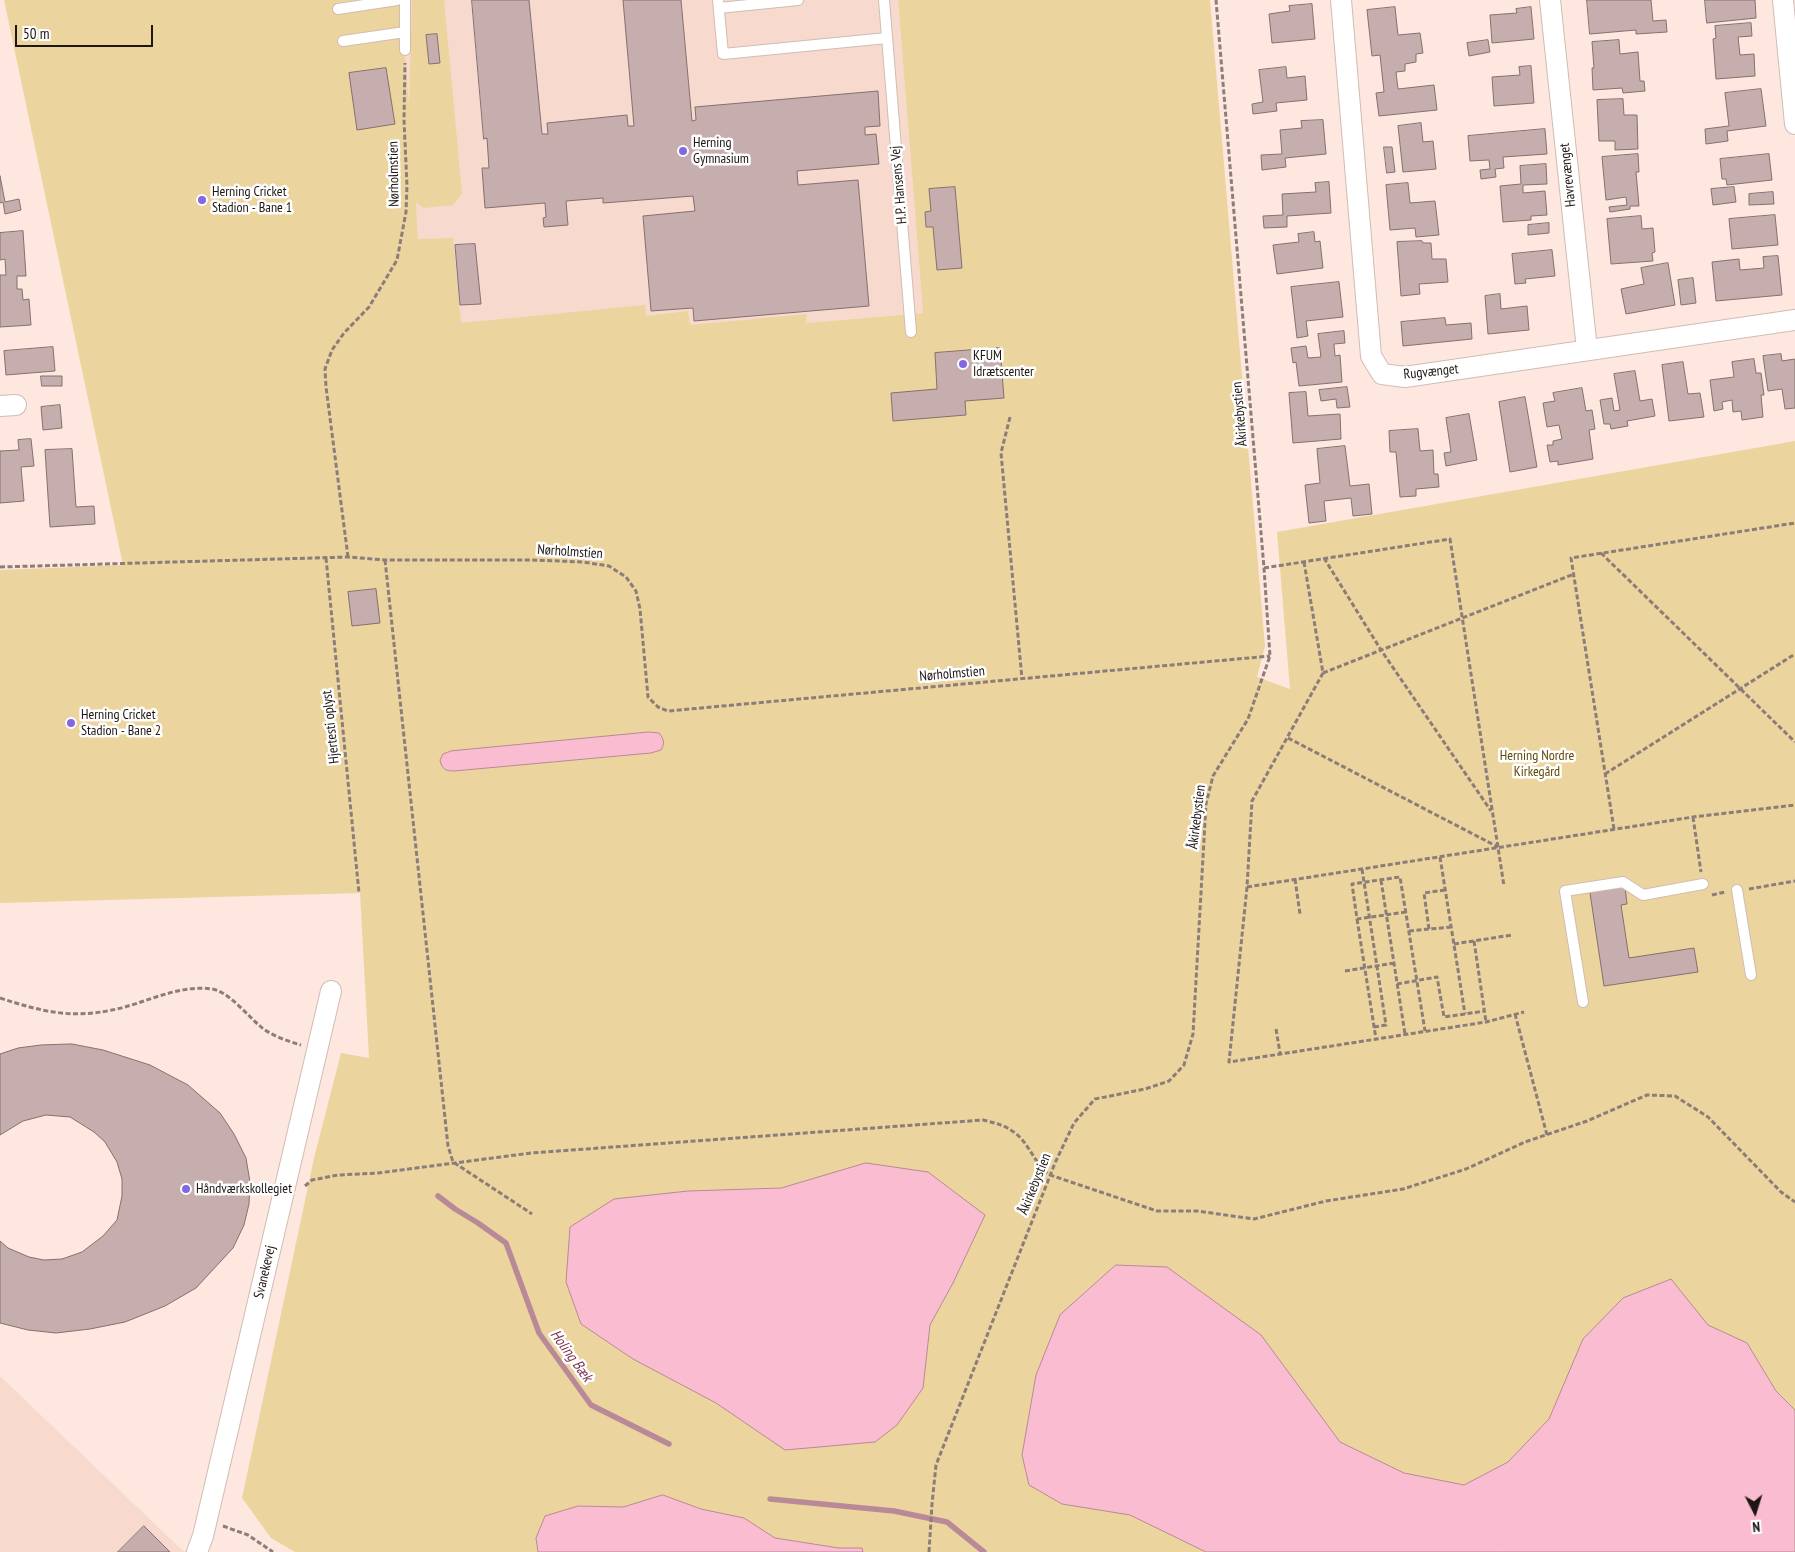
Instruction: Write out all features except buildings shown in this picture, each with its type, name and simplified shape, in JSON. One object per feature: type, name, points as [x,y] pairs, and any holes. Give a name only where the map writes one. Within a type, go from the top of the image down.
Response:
[{"type":"street","name":"Rugvænget","points":[[1342,0],[1372,356],[1382,374],[1405,378],[1795,320]]},
{"type":"street","name":"Havrevænget","points":[[1550,0],[1587,350]]},
{"type":"street","points":[[1783,0],[1795,124]]},
{"type":"street","name":"Svanekevej","points":[[197,1552],[205,1526],[331,991]]},
{"type":"lane","points":[[338,9],[397,0]]},
{"type":"lane","points":[[405,0],[405,50]]},
{"type":"lane","points":[[798,0],[719,4],[723,54],[887,38]]},
{"type":"lane","name":"H.P. Hansens Vej","points":[[884,0],[911,332]]},
{"type":"lane","points":[[344,42],[405,32]]},
{"type":"lane","points":[[1583,1002],[1565,891],[1623,882],[1643,895],[1703,884]]},
{"type":"lane","points":[[1737,890],[1750,975]]},
{"type":"path","name":"Åkirkebystien","points":[[930,1552],[936,1465],[1050,1175],[1074,1123],[1095,1099],[1145,1089],[1169,1081],[1184,1065],[1193,1034],[1206,804],[1213,776],[1248,719],[1270,656],[1216,0]]},
{"type":"path","name":"Nørholmstien","points":[[405,50],[404,120],[408,186],[406,212],[397,260],[370,307],[344,333],[332,350],[325,369],[348,556],[385,560],[533,560],[583,562],[610,566],[626,577],[636,591],[640,609],[648,697],[658,707],[668,711],[1270,656]]},
{"type":"path","points":[[1010,417],[1001,453],[1022,679]]},
{"type":"path","points":[[1614,829],[1571,558],[1795,523]]},
{"type":"path","points":[[1264,568],[1450,539],[1504,886]]},
{"type":"path","points":[[1601,553],[1795,742]]},
{"type":"path","points":[[0,567],[348,556]]},
{"type":"path","name":"Hjertesti oplyst","points":[[326,558],[360,893]]},
{"type":"path","points":[[1324,558],[1381,650],[1493,814]]},
{"type":"path","points":[[385,560],[448,1146],[453,1162],[532,1214]]},
{"type":"path","points":[[1304,562],[1323,673],[1252,801],[1247,887],[1228,1062],[1486,1022],[1524,1012]]},
{"type":"path","points":[[1323,673],[1574,574]]},
{"type":"path","points":[[1605,774],[1795,654]]},
{"type":"path","points":[[1288,738],[1498,848]]},
{"type":"path","points":[[1247,887],[1693,817],[1795,805]]},
{"type":"path","points":[[1693,817],[1705,896],[1795,882]]},
{"type":"path","points":[[1440,857],[1465,1014]]},
{"type":"path","points":[[1362,869],[1386,1025],[1374,1027]]},
{"type":"path","points":[[1376,1039],[1352,884],[1364,882],[1400,877],[1425,1031]]},
{"type":"path","points":[[1295,879],[1300,914]]},
{"type":"path","points":[[1381,880],[1405,1034]]},
{"type":"path","points":[[1429,929],[1424,893],[1446,890]]},
{"type":"path","points":[[1357,919],[1406,912]]},
{"type":"path","points":[[1409,931],[1451,928]]},
{"type":"path","points":[[1454,944],[1512,935]]},
{"type":"path","points":[[1474,941],[1486,1022]]},
{"type":"path","points":[[1345,971],[1394,963]]},
{"type":"path","points":[[1397,984],[1437,977],[1444,1017],[1485,1011]]},
{"type":"path","points":[[0,998],[33,1008],[70,1015],[112,1010],[180,990],[214,989],[237,1003],[261,1027],[288,1042],[317,1049]]},
{"type":"path","points":[[1515,1014],[1547,1135]]},
{"type":"path","points":[[1276,1029],[1280,1054]]},
{"type":"path","points":[[300,1191],[312,1180],[338,1175],[378,1173],[531,1152],[983,1120],[1002,1124],[1017,1134],[1041,1169],[1050,1175],[1157,1211],[1197,1212],[1254,1219],[1326,1201],[1403,1189],[1466,1170],[1525,1142],[1587,1121],[1647,1095],[1675,1096],[1708,1117],[1781,1192],[1795,1202]]},
{"type":"path","points":[[220,1525],[248,1535],[273,1552]]},
{"type":"shaded area","points":[[401,0],[898,0],[923,313],[427,355]]},
{"type":"shaded area","points":[[649,732],[661,735],[663,743],[661,750],[651,753],[454,771],[444,769],[440,760],[443,754],[451,751]]},
{"type":"shaded area","points":[[866,1163],[928,1172],[985,1215],[953,1283],[930,1325],[923,1388],[897,1425],[875,1442],[785,1450],[716,1403],[633,1359],[581,1324],[566,1282],[570,1227],[614,1199],[688,1191],[781,1188]]},
{"type":"shaded area","points":[[1116,1265],[1167,1267],[1261,1335],[1340,1442],[1404,1473],[1464,1485],[1508,1462],[1549,1419],[1583,1339],[1623,1298],[1671,1279],[1708,1325],[1747,1343],[1776,1391],[1795,1410],[1795,1552],[1206,1552],[1130,1515],[1062,1504],[1029,1485],[1022,1455],[1036,1375],[1060,1315]]},
{"type":"shaded area","points":[[0,1376],[182,1550],[188,1552],[0,1552]]},
{"type":"shaded area","points":[[663,1495],[701,1509],[744,1518],[775,1538],[839,1548],[862,1548],[863,1552],[538,1552],[536,1538],[545,1516],[578,1506],[623,1507]]},
{"type":"green space","name":"Herning Nordre Kirkegård","points":[[4,0],[401,0],[409,105],[412,0],[444,0],[462,193],[453,205],[424,208],[416,202],[418,239],[453,238],[461,323],[645,305],[646,316],[688,311],[690,325],[807,314],[806,323],[923,313],[898,0],[1210,0],[1265,646],[1257,677],[1290,689],[1277,532],[1795,441],[1795,1552],[295,1552],[271,1538],[242,1498],[314,1158],[341,1053],[369,1058],[360,893],[0,903],[0,570],[123,565]]},
{"type":"waterway","name":"Holing Bæk","points":[[438,1196],[506,1243],[539,1333],[591,1405],[669,1444]]},
{"type":"waterway","name":"Holing Bæk","points":[[770,1499],[894,1511],[947,1522],[984,1552]]},
{"type":"place","name":"Herning Gymnasium","points":[[683,151]]},
{"type":"place","name":"Herning Cricket Stadion - Bane 1","points":[[202,200]]},
{"type":"place","name":"KFUM Idrætscenter","points":[[963,364]]},
{"type":"place","name":"Herning Cricket Stadion - Bane 2","points":[[71,723]]},
{"type":"place","name":"Håndværkskollegiet","points":[[186,1189]]}]
